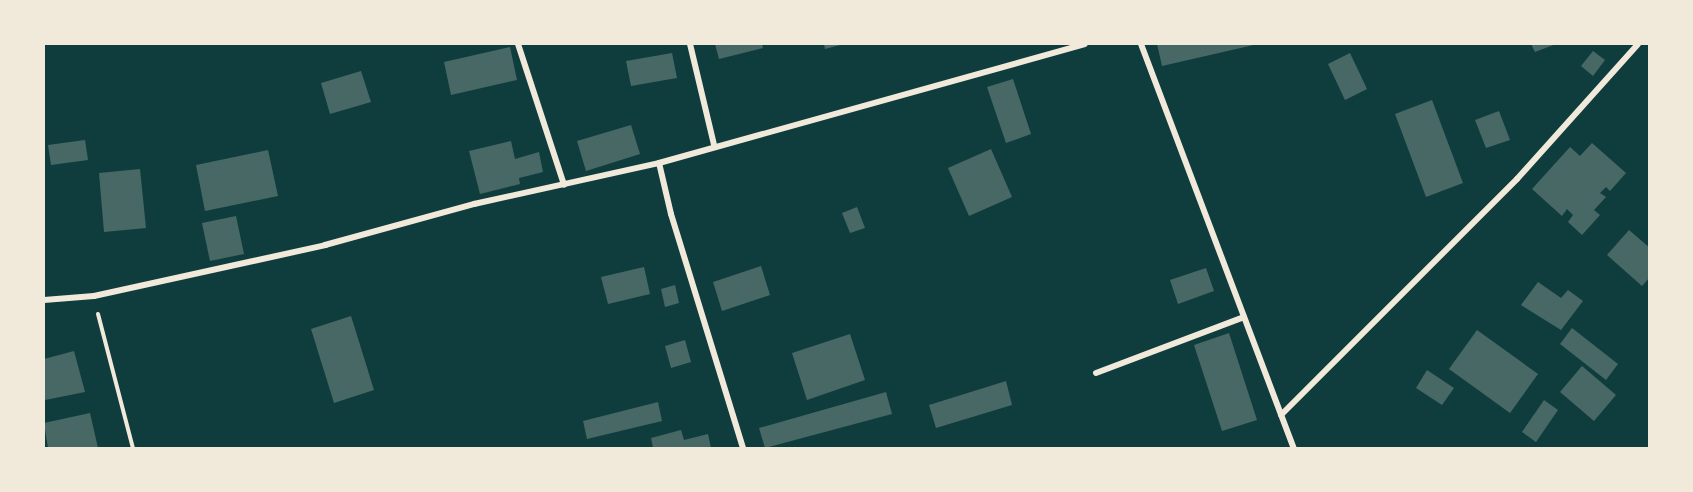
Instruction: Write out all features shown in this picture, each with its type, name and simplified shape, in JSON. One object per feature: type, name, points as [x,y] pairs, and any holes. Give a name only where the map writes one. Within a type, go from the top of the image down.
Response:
[{"type":"street","points":[[518,44],[564,185]]},
{"type":"street","points":[[690,44],[714,145]]},
{"type":"street","points":[[44,300],[94,296],[325,245],[474,204],[659,163],[714,145],[1085,44]]},
{"type":"street","points":[[1141,44],[1294,448]]},
{"type":"street","points":[[1281,415],[1517,179],[1638,44]]},
{"type":"street","points":[[659,163],[671,214],[743,448]]},
{"type":"street","points":[[1096,373],[1244,317]]},
{"type":"path","points":[[94,296],[133,448]]},
{"type":"building","points":[[715,44],[762,44],[763,48],[719,59]]},
{"type":"building","points":[[824,44],[844,44],[825,49]]},
{"type":"building","points":[[1157,44],[1258,44],[1162,66]]},
{"type":"building","points":[[1531,44],[1556,44],[1535,52]]},
{"type":"building","points":[[510,47],[517,80],[451,95],[444,62]]},
{"type":"building","points":[[1593,51],[1605,60],[1593,76],[1581,66]]},
{"type":"building","points":[[672,53],[677,78],[631,86],[626,61]]},
{"type":"building","points":[[1350,53],[1367,89],[1345,100],[1328,64]]},
{"type":"building","points":[[361,71],[371,102],[330,114],[321,83]]},
{"type":"building","points":[[1013,79],[1031,134],[1006,143],[987,87]]},
{"type":"building","points":[[1432,100],[1463,183],[1426,197],[1395,114]]},
{"type":"building","points":[[1499,111],[1510,140],[1486,148],[1475,120]]},
{"type":"building","points":[[631,125],[640,154],[586,171],[577,141]]},
{"type":"building","points":[[85,140],[88,160],[51,165],[48,145]]},
{"type":"building","points":[[511,141],[515,159],[539,152],[543,172],[519,178],[520,184],[480,194],[469,151]]},
{"type":"building","points":[[1592,143],[1626,173],[1610,191],[1606,187],[1600,193],[1606,197],[1594,210],[1600,215],[1582,235],[1568,222],[1573,215],[1567,209],[1562,216],[1532,189],[1570,147],[1580,156]]},
{"type":"building","points":[[991,149],[1012,197],[969,216],[948,168]]},
{"type":"building","points":[[268,150],[278,196],[205,211],[196,165]]},
{"type":"building","points":[[140,169],[146,228],[104,232],[99,173]]},
{"type":"building","points":[[857,207],[865,228],[850,233],[842,213]]},
{"type":"building","points":[[236,216],[244,254],[210,261],[202,223]]},
{"type":"building","points":[[1629,230],[1650,248],[1650,277],[1642,286],[1607,255]]},
{"type":"building","points":[[761,266],[770,295],[722,311],[713,282]]},
{"type":"building","points":[[644,267],[650,294],[608,304],[601,277]]},
{"type":"building","points":[[1206,268],[1214,291],[1178,304],[1170,280]]},
{"type":"building","points":[[1538,282],[1561,298],[1568,290],[1583,301],[1561,330],[1521,305]]},
{"type":"building","points":[[675,285],[679,303],[665,307],[661,289]]},
{"type":"building","points":[[351,316],[374,390],[334,403],[311,329]]},
{"type":"building","points":[[1572,328],[1618,364],[1606,380],[1560,344]]},
{"type":"building","points":[[1477,330],[1538,374],[1510,413],[1449,369]]},
{"type":"building","points":[[1229,333],[1257,420],[1222,431],[1194,345]]},
{"type":"building","points":[[850,334],[865,380],[807,400],[792,353]]},
{"type":"building","points":[[685,340],[691,362],[671,368],[665,346]]},
{"type":"building","points":[[74,351],[85,392],[45,400],[44,359]]},
{"type":"building","points":[[1582,366],[1616,395],[1594,421],[1560,392]]},
{"type":"building","points":[[1427,370],[1454,388],[1442,405],[1416,388]]},
{"type":"building","points":[[1006,381],[1012,405],[936,428],[929,405]]},
{"type":"building","points":[[886,392],[892,414],[765,448],[759,428]]},
{"type":"building","points":[[1544,400],[1558,410],[1536,442],[1522,432]]},
{"type":"building","points":[[658,402],[662,421],[587,439],[583,421]]},
{"type":"building","points":[[90,413],[98,448],[48,448],[44,423]]},
{"type":"building","points":[[681,430],[684,440],[708,434],[711,448],[653,448],[651,438]]}]
